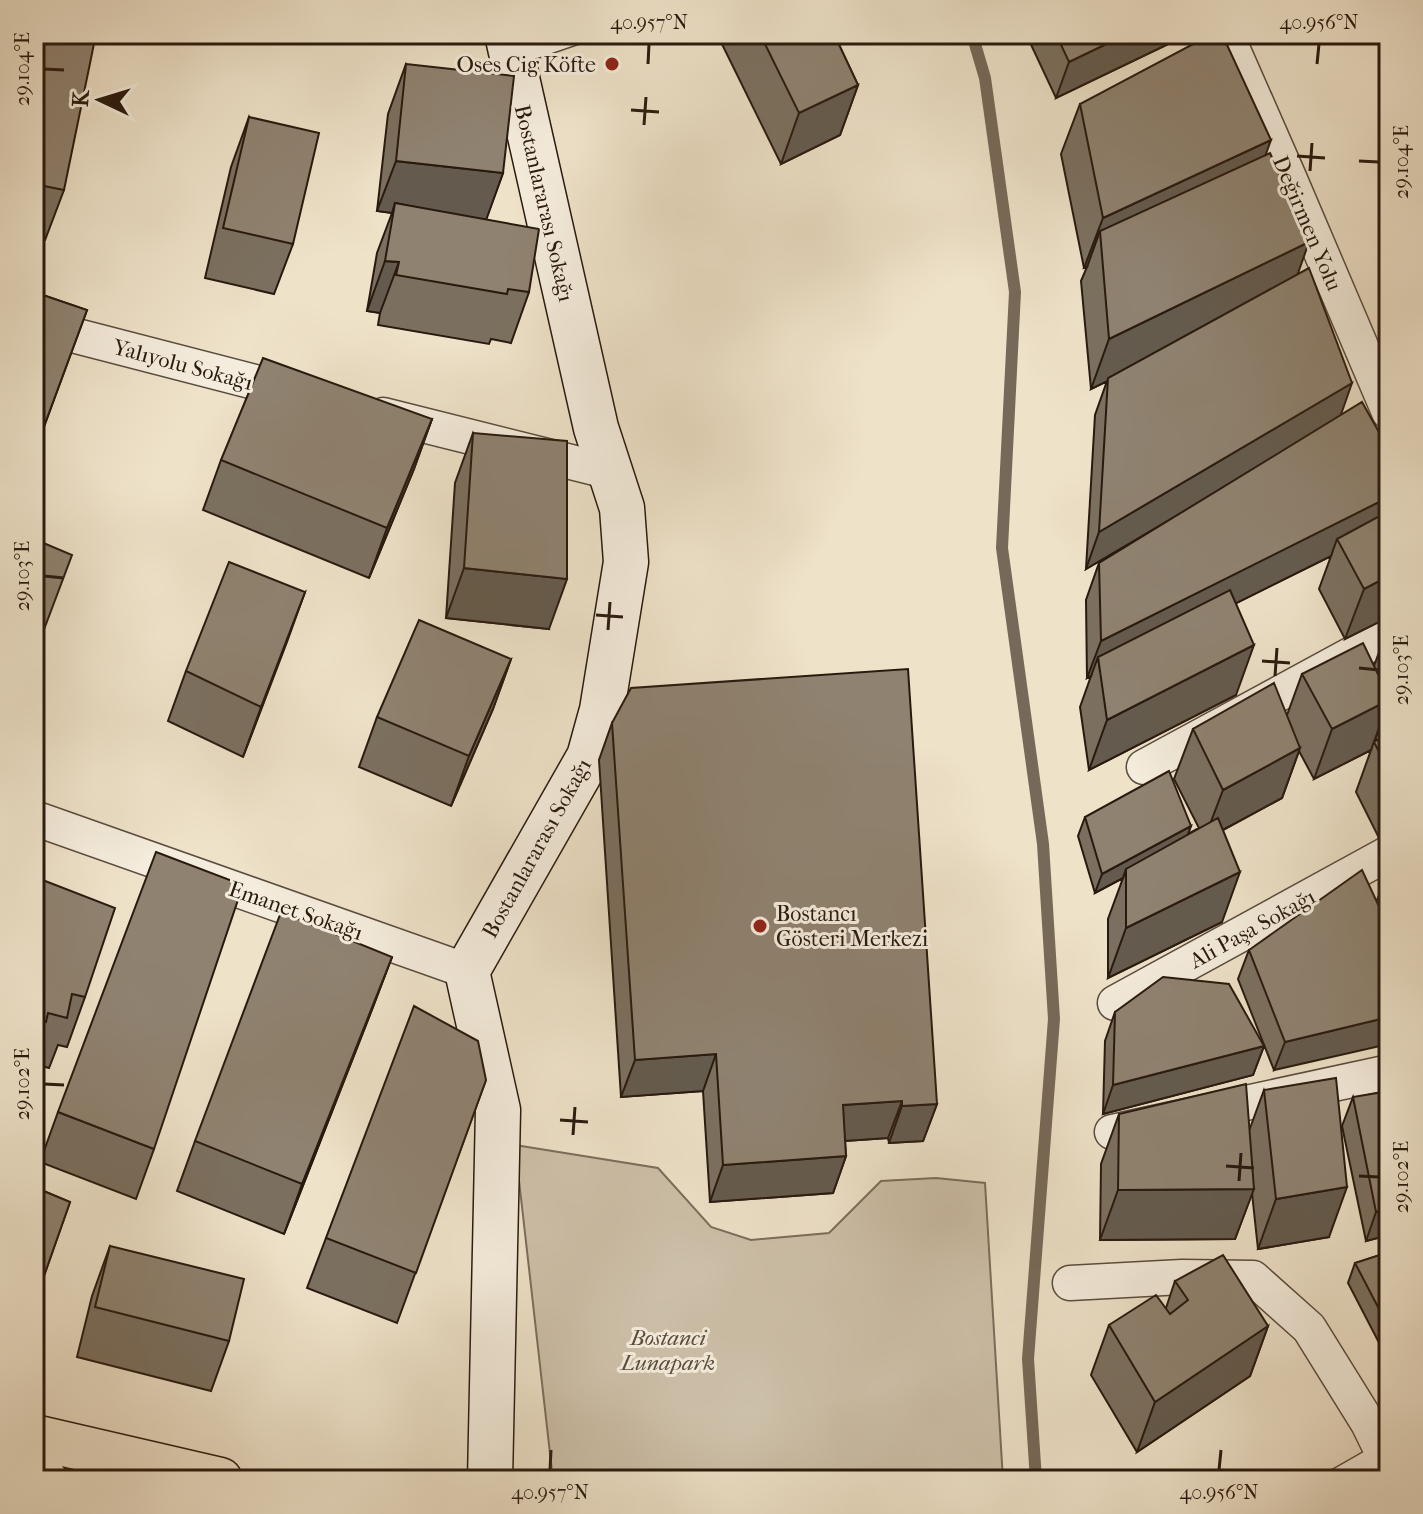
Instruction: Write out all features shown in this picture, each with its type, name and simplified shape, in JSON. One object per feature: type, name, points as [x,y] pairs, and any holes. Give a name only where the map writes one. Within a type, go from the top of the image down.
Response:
[{"type":"main road","name":"Bostanlararası Sokağı","points":[[467,971],[589,757],[602,710],[626,562],[622,508],[596,428],[509,46]]},
{"type":"main road","points":[[467,971],[498,1110],[490,1480]]},
{"type":"main road","points":[[34,1437],[220,1480]]},
{"type":"main road","points":[[34,1477],[45,1480]]},
{"type":"street","name":"Değirmen Yolu","points":[[1226,34],[1389,412]]},
{"type":"street","name":"Yalıyolu Sokağı","points":[[34,325],[611,472]]},
{"type":"street","points":[[1144,767],[1389,634]]},
{"type":"street","name":"Emanet Sokağı","points":[[34,818],[467,971]]},
{"type":"street","name":"Ali Paşa Sokağı","points":[[1115,1003],[1389,853]]},
{"type":"street","points":[[1112,1132],[1389,1072]]},
{"type":"street","points":[[1070,1283],[1182,1277],[1253,1278],[1309,1328],[1382,1437]]},
{"type":"lane","points":[[509,46],[579,34]]},
{"type":"lane","points":[[1333,1480],[1382,1437]]},
{"type":"green space","name":"Bostanci Lunapark","points":[[515,1145],[658,1168],[711,1227],[751,1240],[829,1233],[881,1181],[936,1178],[985,1183],[1003,1480],[553,1480]]},
{"type":"building","points":[[34,34],[96,34],[64,190],[34,184]]},
{"type":"building","points":[[760,34],[834,34],[858,85],[799,113]]},
{"type":"building","points":[[1056,34],[1127,34],[1069,62]]},
{"type":"building","points":[[1212,34],[1222,34],[1271,140],[1103,218],[1080,104]]},
{"type":"building","points":[[406,64],[514,76],[503,173],[396,161]]},
{"type":"building","points":[[249,117],[319,133],[293,244],[223,228]]},
{"type":"building","points":[[1270,153],[1309,242],[1109,339],[1100,231]]},
{"type":"building","points":[[395,203],[539,229],[529,292],[508,289],[507,294],[396,275],[399,262],[385,261]]},
{"type":"building","points":[[1309,268],[1352,383],[1099,532],[1108,378]]},
{"type":"building","points":[[34,292],[87,310],[43,429],[34,427]]},
{"type":"building","points":[[263,358],[432,419],[387,528],[221,460]]},
{"type":"building","points":[[1362,402],[1389,450],[1389,497],[1101,641],[1099,563]]},
{"type":"building","points":[[473,433],[567,441],[567,579],[464,568]]},
{"type":"building","points":[[1389,511],[1389,576],[1364,589],[1337,539]]},
{"type":"building","points":[[34,539],[72,555],[34,656]]},
{"type":"building","points":[[229,562],[305,592],[261,707],[186,671]]},
{"type":"building","points":[[1230,590],[1254,645],[1107,720],[1098,657]]},
{"type":"building","points":[[419,620],[511,659],[469,756],[377,717]]},
{"type":"building","points":[[1363,643],[1389,700],[1332,729],[1302,674]]},
{"type":"building","name":"Bostancı Gösteri Merkezi","points":[[908,669],[937,1104],[902,1106],[902,1101],[843,1105],[846,1156],[723,1165],[716,1054],[635,1060],[612,723],[631,688]]},
{"type":"building","points":[[1274,683],[1300,748],[1223,790],[1193,729]]},
{"type":"building","points":[[1389,733],[1389,772],[1374,742]]},
{"type":"building","points":[[1169,771],[1191,826],[1102,874],[1085,817]]},
{"type":"building","points":[[1218,818],[1240,872],[1126,928],[1126,869]]},
{"type":"building","points":[[156,852],[243,885],[154,1149],[58,1112]]},
{"type":"building","points":[[1362,870],[1389,928],[1389,1017],[1285,1042],[1249,950]]},
{"type":"building","points":[[40,879],[115,908],[85,997],[72,994],[67,1018],[48,1013],[46,1022],[34,1018],[34,895]]},
{"type":"building","points":[[281,912],[392,957],[302,1184],[195,1141]]},
{"type":"building","points":[[1163,977],[1229,984],[1264,1046],[1113,1085],[1115,1012]]},
{"type":"building","points":[[414,1006],[478,1041],[486,1080],[416,1273],[326,1238]]},
{"type":"building","points":[[1336,1078],[1347,1187],[1276,1199],[1264,1090]]},
{"type":"building","points":[[1246,1084],[1254,1189],[1118,1190],[1119,1114]]},
{"type":"building","points":[[1389,1091],[1389,1209],[1376,1212],[1353,1097]]},
{"type":"building","points":[[34,1187],[70,1202],[38,1293],[34,1292]]},
{"type":"building","points":[[110,1246],[244,1279],[229,1341],[95,1307]]},
{"type":"building","points":[[1389,1252],[1389,1328],[1355,1263]]},
{"type":"building","points":[[1223,1255],[1268,1326],[1155,1402],[1109,1325],[1156,1295],[1170,1314],[1188,1300],[1175,1281]]},
{"type":"waterway","points":[[972,34],[985,78],[1015,292],[1002,548],[1043,844],[1054,1019],[1028,1359],[1036,1480]]},
{"type":"place","name":"Oses Cig Köfte","points":[[612,64]]},
{"type":"place","name":"Bostancı Gösteri Merkezi","points":[[760,926]]}]
